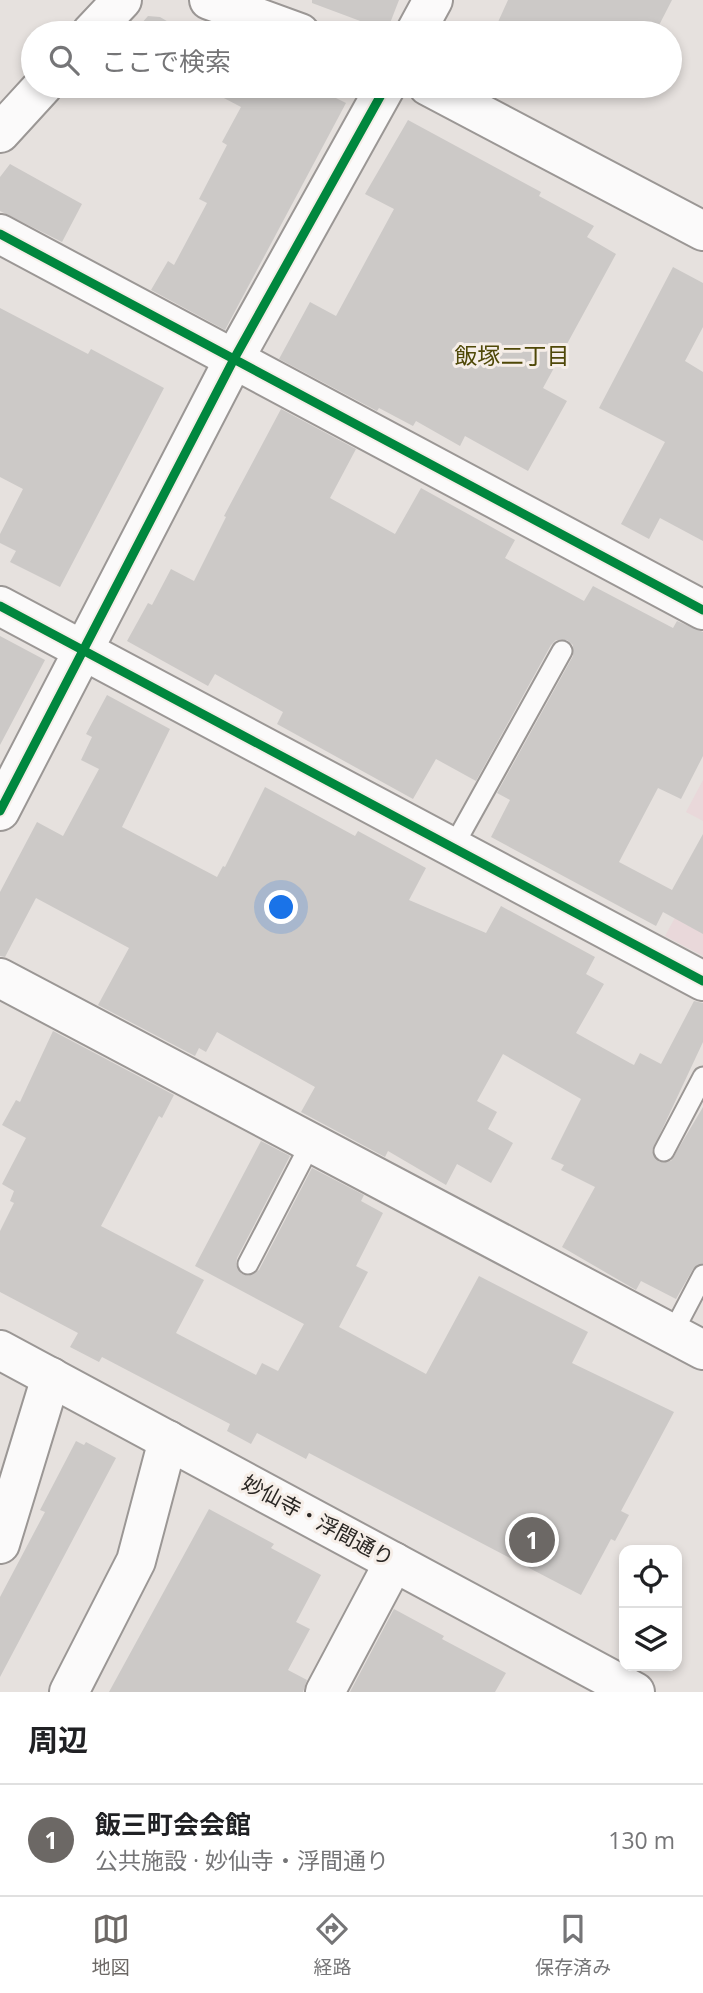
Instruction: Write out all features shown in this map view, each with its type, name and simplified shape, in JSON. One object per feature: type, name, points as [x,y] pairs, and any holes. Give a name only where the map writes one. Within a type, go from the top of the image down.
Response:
[{"type":"street","points":[[102,21],[122,0]]},
{"type":"street","points":[[209,0],[267,21]]},
{"type":"street","points":[[422,21],[433,0]]},
{"type":"street","points":[[0,133],[32,98]]},
{"type":"street","points":[[0,811],[234,359],[379,98]]},
{"type":"street","points":[[451,98],[703,231]]},
{"type":"street","points":[[0,234],[703,610]]},
{"type":"street","points":[[0,606],[703,981]]},
{"type":"street","points":[[0,978],[688,1342]]},
{"type":"street","name":"妙仙寺・浮間通り","points":[[0,1350],[635,1692]]},
{"type":"street","points":[[0,1544],[51,1377]]},
{"type":"street","points":[[69,1692],[136,1561],[168,1440]]},
{"type":"street","points":[[325,1692],[394,1562]]},
{"type":"lane","points":[[453,847],[562,651]]},
{"type":"lane","points":[[664,1151],[703,1077]]},
{"type":"lane","points":[[248,1264],[311,1143]]},
{"type":"lane","points":[[688,1342],[703,1275]]},
{"type":"shaded area","points":[[703,780],[703,821],[686,812]]},
{"type":"shaded area","points":[[703,866],[703,956],[665,936]]},
{"type":"building","points":[[312,0],[399,0],[391,21],[360,21],[312,3]]},
{"type":"building","points":[[508,0],[672,0],[661,21],[498,21]]},
{"type":"building","points":[[148,16],[160,17],[167,21],[144,21]]},
{"type":"building","points":[[224,98],[336,98],[346,103],[225,330],[151,290],[168,261],[174,265],[207,203],[199,199],[227,145],[222,142],[241,107]]},
{"type":"building","points":[[408,120],[541,192],[539,196],[594,226],[587,237],[616,254],[543,388],[567,401],[528,471],[465,436],[460,446],[416,421],[413,426],[379,408],[377,411],[279,359],[310,302],[336,316],[394,209],[365,194]]},
{"type":"building","points":[[10,164],[82,204],[62,242],[0,211],[0,177]]},
{"type":"building","points":[[673,267],[703,283],[703,327],[685,361],[703,372],[703,541],[660,518],[649,539],[621,524],[665,442],[599,408]]},
{"type":"building","points":[[0,308],[88,354],[91,349],[164,388],[60,587],[10,562],[16,551],[0,543],[0,534],[23,489],[0,477]]},
{"type":"building","points":[[281,409],[356,449],[330,498],[395,534],[421,488],[515,540],[505,558],[584,601],[593,586],[673,628],[677,621],[703,632],[703,756],[681,799],[658,788],[619,862],[672,890],[703,834],[703,934],[663,912],[656,926],[491,837],[510,800],[497,793],[573,656],[573,645],[567,640],[556,640],[551,645],[476,781],[436,759],[413,799],[277,724],[283,712],[215,674],[208,686],[127,641],[148,603],[152,605],[171,569],[194,581],[226,517],[224,516]]},
{"type":"building","points":[[0,636],[45,660],[0,745]]},
{"type":"building","points":[[107,695],[170,729],[122,827],[217,877],[223,866],[225,867],[265,787],[355,836],[358,831],[426,868],[409,900],[486,933],[501,906],[595,957],[586,974],[604,984],[576,1033],[634,1065],[640,1053],[661,1064],[694,1001],[703,1003],[703,1042],[652,1151],[659,1162],[671,1161],[703,1107],[703,1263],[693,1269],[676,1299],[641,1281],[636,1290],[562,1247],[595,1187],[561,1170],[564,1165],[551,1159],[581,1099],[503,1054],[477,1101],[497,1112],[488,1129],[513,1143],[491,1183],[457,1164],[446,1185],[388,1151],[385,1157],[301,1112],[315,1087],[217,1032],[206,1052],[199,1048],[195,1056],[98,1005],[129,948],[36,898],[5,957],[0,956],[0,892],[37,822],[63,836],[99,769],[81,760],[92,737],[86,734]]},
{"type":"building","points":[[53,1031],[174,1095],[162,1118],[159,1116],[101,1226],[204,1280],[176,1333],[256,1375],[262,1363],[278,1371],[304,1324],[195,1266],[261,1141],[290,1156],[237,1258],[236,1265],[242,1274],[249,1276],[259,1270],[312,1168],[364,1195],[361,1201],[383,1213],[356,1266],[368,1272],[339,1327],[426,1374],[479,1276],[588,1332],[572,1363],[674,1412],[621,1511],[629,1515],[615,1541],[611,1539],[581,1595],[309,1453],[306,1459],[257,1433],[251,1444],[227,1431],[230,1424],[102,1357],[99,1362],[70,1347],[78,1333],[0,1292],[0,1231],[14,1203],[10,1201],[14,1191],[2,1184],[26,1138],[2,1125],[16,1100],[20,1102]]},
{"type":"building","points":[[76,1441],[84,1445],[86,1442],[116,1458],[0,1677],[0,1597],[45,1512],[40,1510]]},
{"type":"building","points":[[209,1509],[274,1544],[271,1548],[321,1575],[296,1622],[310,1629],[288,1670],[307,1680],[303,1692],[109,1692]]},
{"type":"building","points":[[394,1609],[444,1636],[442,1639],[506,1673],[495,1692],[350,1692]]},
{"type":"cycle path","points":[[0,811],[234,359],[379,98]]},
{"type":"cycle path","points":[[0,234],[703,610]]},
{"type":"cycle path","points":[[0,606],[703,981]]},
{"type":"place","name":"飯三町会会館","points":[[532,1540]]},
{"type":"district","name":"飯塚二丁目","points":[[512,356]]}]
